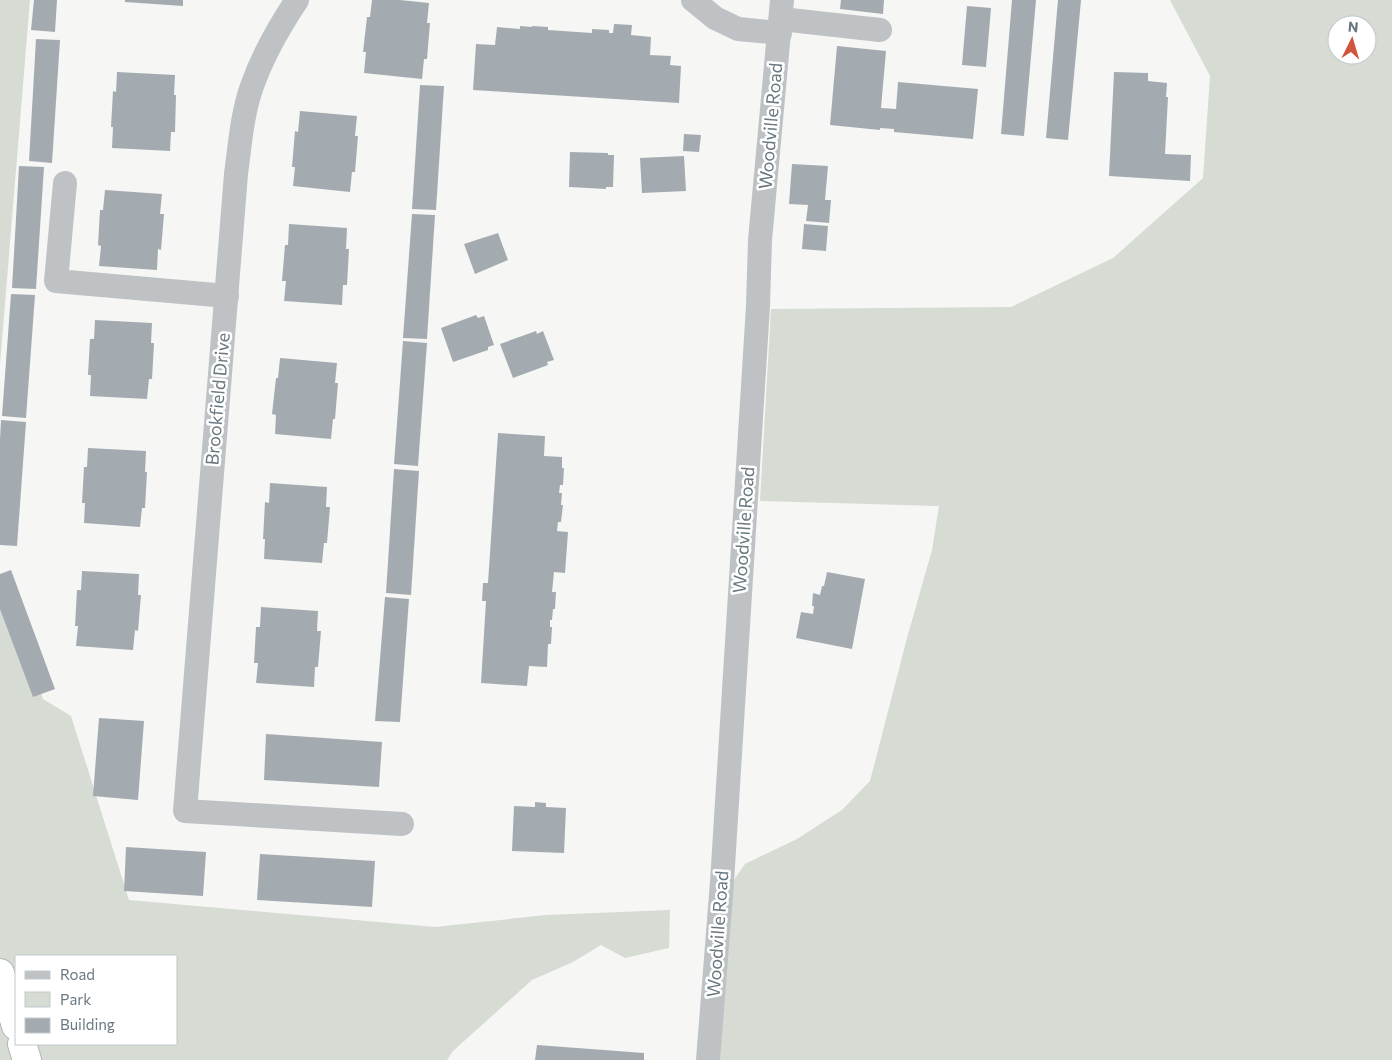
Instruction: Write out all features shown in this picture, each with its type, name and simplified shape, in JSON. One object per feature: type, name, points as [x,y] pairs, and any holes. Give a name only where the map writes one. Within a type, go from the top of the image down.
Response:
[{"type":"highway","points":[[0,973],[15,1023]]},
{"type":"highway","points":[[22,1045],[27,1060]]},
{"type":"street","name":"Brookfield Drive","points":[[297,0],[267,49],[251,87],[242,130],[236,174],[185,811],[402,824]]},
{"type":"street","points":[[693,0],[715,18],[738,29],[781,17],[880,30]]},
{"type":"street","name":"Woodville Road","points":[[708,1060],[723,862],[755,366],[760,240],[781,17]]},
{"type":"street","points":[[65,183],[56,281],[227,296]]},
{"type":"green space","points":[[0,0],[30,0],[0,364]]},
{"type":"green space","points":[[1170,0],[1392,0],[1392,1060],[717,1060],[731,884],[745,864],[797,839],[842,810],[870,781],[932,550],[939,506],[760,501],[771,309],[1011,307],[1113,258],[1203,178],[1210,76]]},
{"type":"green space","points":[[0,581],[43,699],[71,716],[129,900],[435,927],[546,915],[670,910],[669,948],[625,958],[601,945],[573,962],[532,980],[453,1051],[447,1060],[0,1060]]},
{"type":"building","points":[[34,0],[57,0],[55,32],[31,30]]},
{"type":"building","points":[[125,0],[183,0],[183,6],[125,2]]},
{"type":"building","points":[[372,0],[429,3],[427,23],[430,23],[427,59],[424,59],[422,79],[364,73],[366,52],[363,52],[367,17],[370,17]]},
{"type":"building","points":[[841,0],[884,0],[883,14],[840,9]]},
{"type":"building","points":[[1012,0],[1036,0],[1024,136],[1001,134]]},
{"type":"building","points":[[1058,0],[1081,0],[1068,140],[1046,138]]},
{"type":"building","points":[[967,6],[991,8],[986,67],[962,65]]},
{"type":"building","points":[[614,24],[632,25],[631,35],[651,37],[650,55],[671,56],[670,65],[681,66],[679,103],[473,90],[476,44],[495,45],[497,27],[520,29],[520,26],[548,27],[548,30],[592,33],[592,29],[609,30],[609,33],[613,33]]},
{"type":"building","points":[[36,39],[60,40],[52,163],[29,161]]},
{"type":"building","points":[[837,46],[886,51],[881,108],[896,109],[898,82],[978,89],[973,139],[894,132],[894,129],[880,128],[880,130],[830,125]]},
{"type":"building","points":[[117,72],[175,75],[175,132],[171,132],[170,151],[112,148],[113,91],[116,92]]},
{"type":"building","points":[[1114,72],[1148,73],[1148,81],[1167,83],[1165,154],[1191,155],[1190,181],[1109,176]]},
{"type":"building","points":[[420,85],[444,86],[436,210],[412,209]]},
{"type":"building","points":[[300,111],[357,116],[355,136],[358,136],[355,172],[352,172],[350,192],[293,186],[295,167],[292,167],[295,131],[298,132]]},
{"type":"building","points":[[684,134],[701,135],[699,152],[683,151]]},
{"type":"building","points":[[570,152],[608,153],[608,155],[614,155],[613,187],[606,187],[606,189],[569,187]]},
{"type":"building","points":[[684,156],[686,191],[642,193],[640,158]]},
{"type":"building","points":[[792,164],[828,166],[825,200],[831,200],[829,223],[806,221],[808,205],[789,204]]},
{"type":"building","points":[[19,166],[44,167],[36,289],[12,288]]},
{"type":"building","points":[[105,190],[162,194],[160,214],[164,214],[161,250],[158,249],[157,270],[99,266],[101,246],[98,245],[100,210],[103,210]]},
{"type":"building","points":[[412,214],[435,215],[427,339],[403,338]]},
{"type":"building","points":[[289,224],[347,228],[346,249],[349,249],[347,285],[343,285],[342,305],[284,301],[286,281],[282,281],[285,245],[288,245]]},
{"type":"building","points":[[804,224],[828,226],[826,251],[802,249]]},
{"type":"building","points":[[498,233],[508,260],[475,274],[464,244]]},
{"type":"building","points":[[11,294],[35,295],[26,418],[2,416]]},
{"type":"building","points":[[476,315],[478,318],[484,316],[494,345],[488,347],[488,350],[453,362],[441,328]]},
{"type":"building","points":[[95,320],[152,323],[151,343],[154,343],[152,379],[149,379],[147,399],[90,396],[91,375],[88,375],[90,339],[94,339]]},
{"type":"building","points":[[536,331],[537,334],[543,331],[554,360],[547,362],[548,365],[513,378],[500,344]]},
{"type":"building","points":[[403,341],[427,343],[418,466],[394,464]]},
{"type":"building","points":[[280,358],[337,363],[335,383],[338,383],[331,439],[275,434],[276,415],[272,414]]},
{"type":"building","points":[[1,420],[26,422],[17,546],[0,545]]},
{"type":"building","points":[[498,433],[545,436],[544,456],[562,457],[562,468],[564,468],[563,485],[560,485],[559,493],[562,493],[561,505],[563,505],[561,522],[558,522],[557,531],[568,532],[565,573],[554,572],[552,592],[556,592],[555,609],[553,609],[552,620],[550,620],[550,627],[552,627],[551,644],[548,644],[547,667],[529,666],[527,686],[481,683],[486,601],[482,601],[483,583],[488,583]]},
{"type":"building","points":[[88,448],[146,451],[145,508],[142,508],[140,527],[84,523],[85,503],[82,503],[84,467],[87,467]]},
{"type":"building","points":[[394,469],[419,471],[411,595],[386,593]]},
{"type":"building","points":[[270,483],[327,487],[326,507],[330,507],[327,543],[324,543],[322,563],[264,559],[265,502],[269,503]]},
{"type":"building","points":[[11,570],[55,689],[33,697],[0,609],[0,574]]},
{"type":"building","points":[[82,571],[139,574],[138,595],[141,595],[138,631],[135,630],[133,650],[76,646],[78,626],[75,626],[77,590],[81,590]]},
{"type":"building","points":[[827,572],[865,579],[852,649],[796,638],[801,612],[813,614],[813,593],[820,595]]},
{"type":"building","points":[[385,597],[409,599],[400,722],[375,721]]},
{"type":"building","points":[[261,607],[318,611],[317,631],[321,631],[314,687],[256,683],[258,663],[254,663],[256,627],[260,627]]},
{"type":"building","points":[[99,718],[144,721],[138,800],[93,796]]},
{"type":"building","points":[[266,734],[382,742],[379,787],[264,780]]},
{"type":"building","points":[[535,802],[546,803],[546,807],[566,808],[564,853],[512,851],[514,806],[535,807]]},
{"type":"building","points":[[126,847],[206,852],[203,896],[124,891]]},
{"type":"building","points":[[260,854],[375,861],[372,907],[257,900]]},
{"type":"building","points":[[537,1045],[644,1053],[644,1060],[535,1060]]}]
